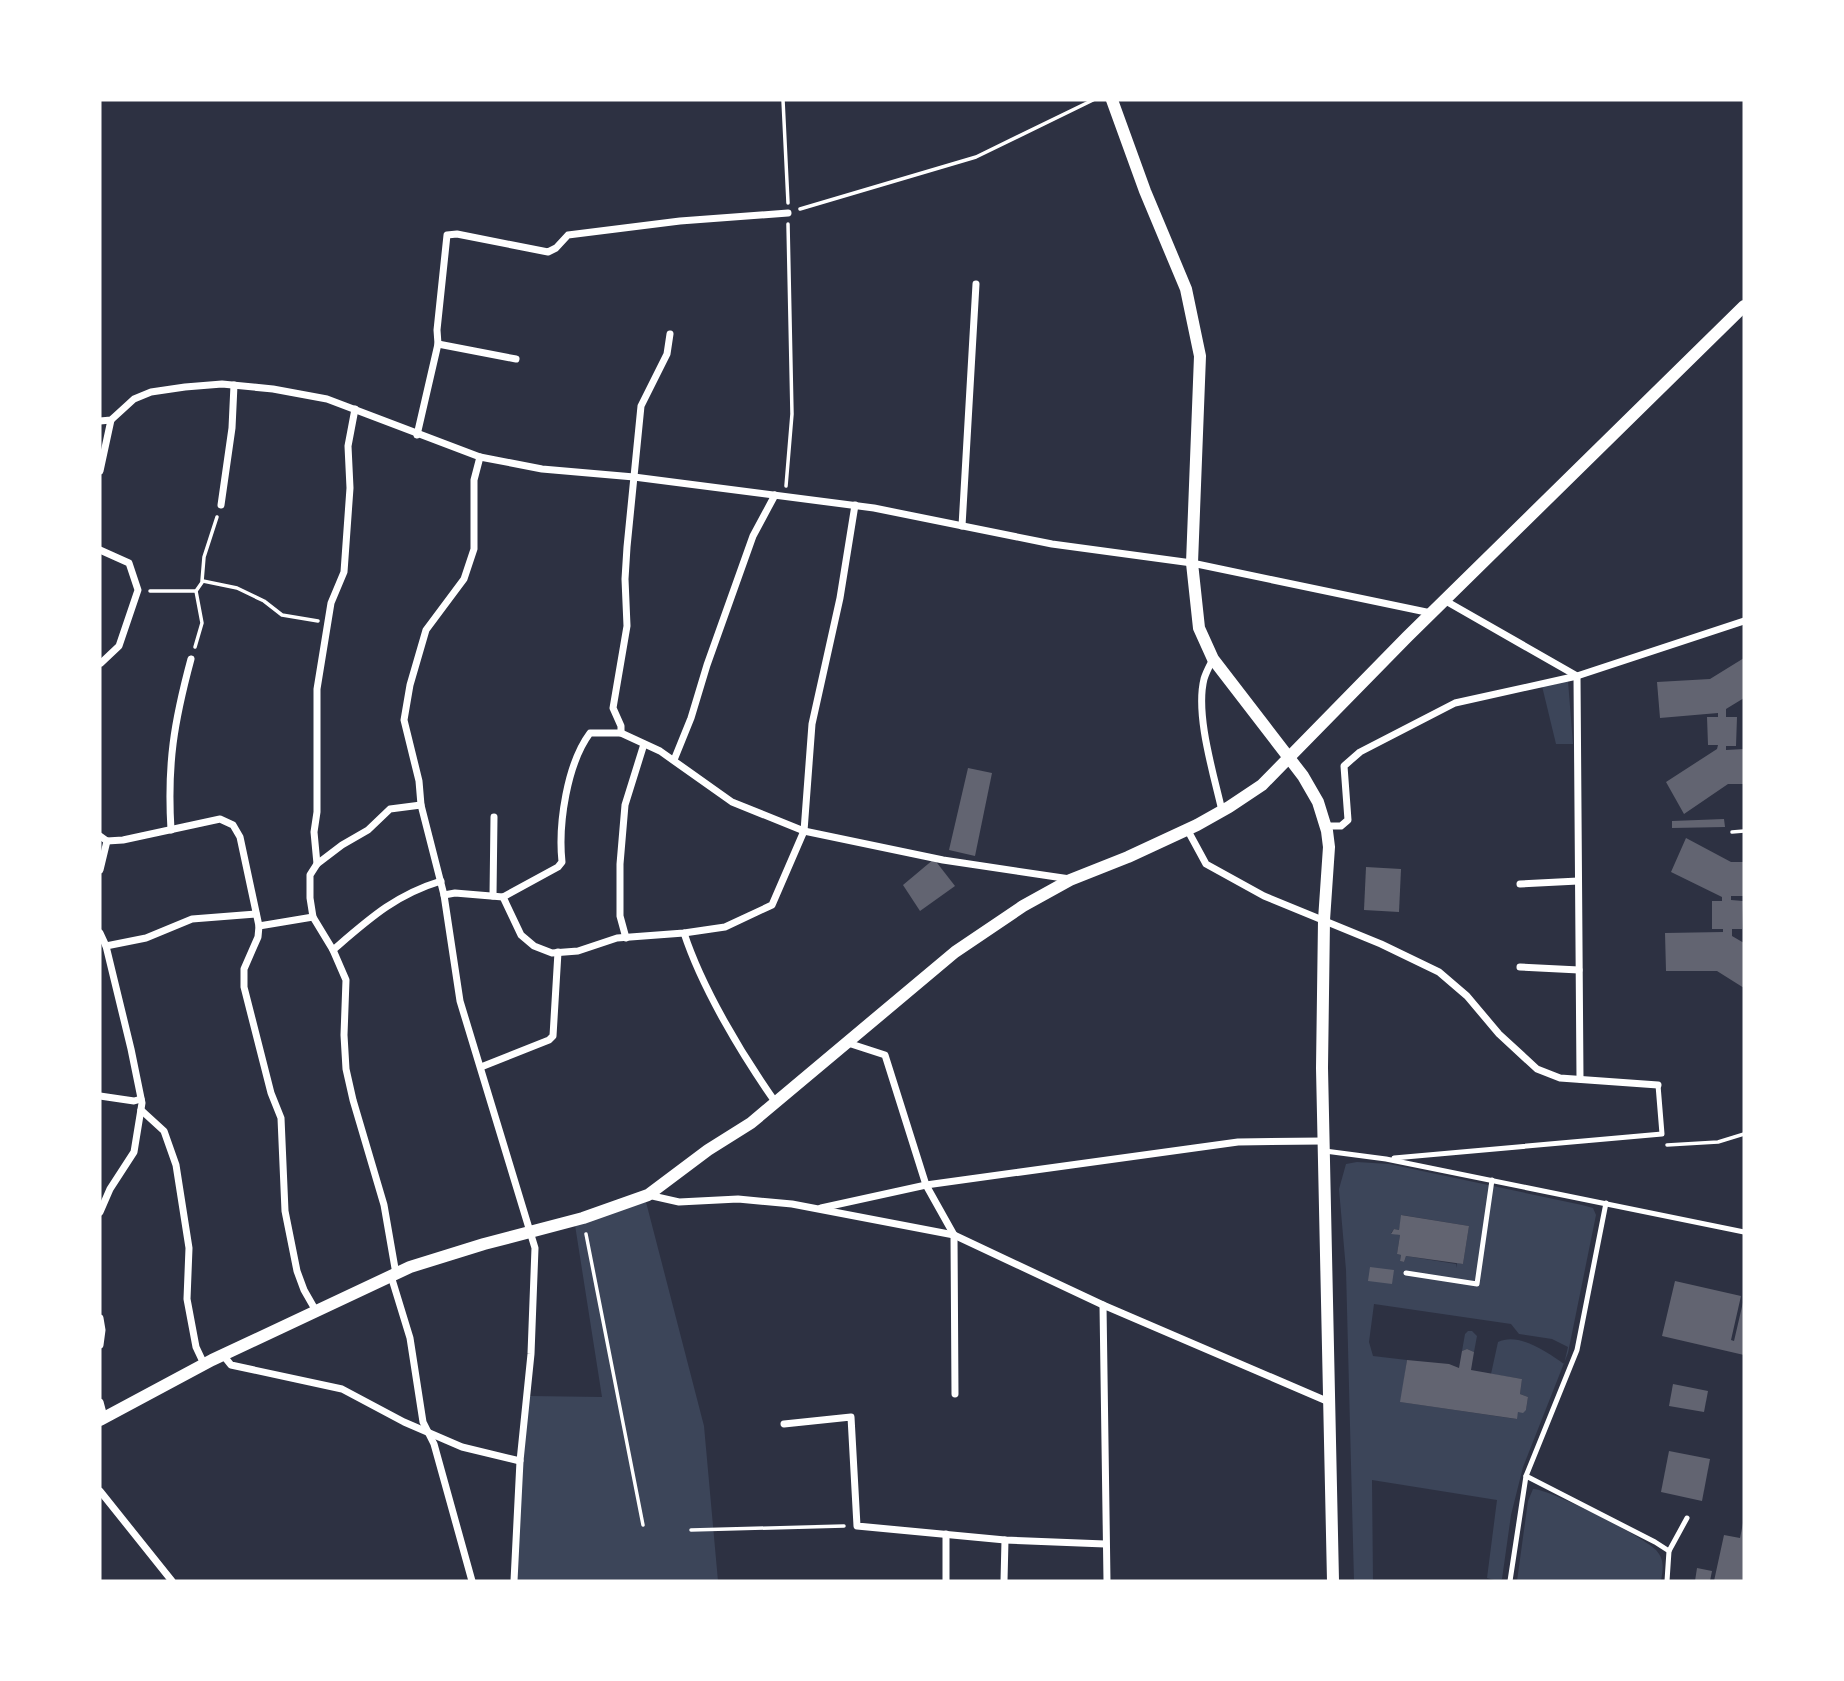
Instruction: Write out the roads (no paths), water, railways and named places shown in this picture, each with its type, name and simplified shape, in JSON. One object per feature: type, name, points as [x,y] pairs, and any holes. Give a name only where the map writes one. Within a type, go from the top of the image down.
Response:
[{"type":"street","points":[[1112,100],[1145,191],[1186,289],[1200,356],[1192,563],[1199,628],[1213,659],[1291,758],[1318,802],[1329,847],[1324,920],[1323,1146],[1334,1581]]},
{"type":"street","points":[[417,435],[438,344],[444,243],[447,234],[548,252],[556,248],[568,234],[680,221],[788,213]]},
{"type":"street","points":[[962,526],[976,284]]},
{"type":"street","points":[[100,1402],[102,1418],[204,1364],[394,1275],[484,1244],[583,1218],[648,1195],[708,1150],[751,1123],[955,952],[1023,906],[1070,880],[1187,829],[1222,811],[1262,785],[1431,612],[1744,306]]},
{"type":"street","points":[[621,733],[621,726],[613,708],[627,626],[625,579],[641,406],[667,354],[670,334]]},
{"type":"street","points":[[438,344],[516,359]]},
{"type":"street","points":[[100,422],[111,420],[134,400],[151,392],[185,387],[234,385],[274,389],[327,399],[480,457],[542,469],[634,477],[855,505],[1052,544],[1192,563],[1431,612]]},
{"type":"street","points":[[220,505],[232,428],[234,385]]},
{"type":"street","points":[[317,864],[314,832],[317,812],[317,689],[331,603],[344,572],[350,488],[348,446],[355,409]]},
{"type":"street","points":[[100,471],[111,420]]},
{"type":"street","points":[[480,457],[474,480],[474,550],[464,579],[426,630],[404,720],[419,781],[421,805],[444,895],[460,1001],[535,1248],[531,1354],[520,1461],[514,1581]]},
{"type":"street","points":[[674,760],[753,536],[775,495]]},
{"type":"street","points":[[503,897],[521,935],[534,946],[552,953],[578,951],[625,937],[725,927],[772,905],[804,831],[812,723],[840,598],[855,505]]},
{"type":"street","points":[[100,550],[129,563],[138,590],[119,646],[101,662],[100,673]]},
{"type":"street","points":[[1444,600],[1577,676]]},
{"type":"street","points":[[1325,826],[1341,826],[1348,820],[1344,766],[1360,752],[1455,703],[1577,676],[1744,621]]},
{"type":"street","points":[[172,830],[169,771],[173,735],[191,659]]},
{"type":"street","points":[[1213,659],[1204,680],[1202,703],[1208,749],[1222,811]]},
{"type":"street","points":[[1577,676],[1580,1079]]},
{"type":"street","points":[[444,895],[455,893],[503,897],[558,867],[562,862],[562,813],[574,768],[584,741],[590,733],[621,733],[674,760],[732,802],[804,831],[943,860],[1070,880]]},
{"type":"street","points":[[625,937],[620,916],[620,864],[625,804],[644,744]]},
{"type":"street","points":[[421,805],[390,809],[368,830],[317,864],[310,875],[313,917],[333,950],[346,980],[346,1069],[384,1205],[394,1275],[410,1338],[420,1408],[426,1432],[434,1444],[472,1581]]},
{"type":"street","points":[[493,896],[494,817]]},
{"type":"street","points":[[100,870],[103,838],[123,840],[220,819],[233,825],[240,837],[259,926],[258,937],[244,969],[244,987],[271,1093],[281,1118],[285,1211],[296,1270],[316,1311]]},
{"type":"street","points":[[1187,829],[1206,864],[1264,896],[1381,944],[1438,972],[1467,996],[1499,1034],[1537,1069],[1560,1078],[1658,1085]]},
{"type":"street","points":[[333,950],[373,915],[400,897],[441,881]]},
{"type":"street","points":[[1520,884],[1578,881]]},
{"type":"street","points":[[106,946],[146,938],[192,919],[256,914]]},
{"type":"street","points":[[259,926],[313,917]]},
{"type":"street","points":[[100,933],[106,946],[141,1099],[134,1152],[110,1189],[100,1212]]},
{"type":"street","points":[[684,933],[691,955],[709,992],[776,1102]]},
{"type":"street","points":[[481,1067],[553,1036],[558,952]]},
{"type":"street","points":[[1520,967],[1579,970]]},
{"type":"street","points":[[848,1043],[885,1055],[926,1185],[954,1234],[955,1394]]},
{"type":"street","points":[[100,1096],[134,1101],[141,1099]]},
{"type":"street","points":[[141,1110],[164,1132],[176,1165],[188,1248],[187,1300],[196,1347],[204,1364]]},
{"type":"street","points":[[821,1209],[926,1185],[1238,1142],[1323,1146]]},
{"type":"street","points":[[648,1195],[679,1202],[738,1199],[821,1209],[954,1234],[1103,1306],[1329,1402]]},
{"type":"street","points":[[1103,1306],[1107,1581]]},
{"type":"street","points":[[100,1318],[100,1345]]},
{"type":"street","points":[[223,1355],[230,1365],[342,1389],[426,1432],[462,1447],[520,1461]]},
{"type":"street","points":[[784,1423],[851,1417],[857,1526],[1005,1540],[1105,1544]]},
{"type":"street","points":[[100,1491],[172,1581]]},
{"type":"street","points":[[946,1534],[946,1581]]},
{"type":"street","points":[[1004,1581],[1005,1540]]},
{"type":"lane","points":[[1386,1159],[1662,1134],[1658,1085]]},
{"type":"lane","points":[[1323,1146],[1744,1231]]},
{"type":"lane","points":[[1406,1273],[1477,1284],[1492,1180]]},
{"type":"lane","points":[[1510,1581],[1526,1476],[1577,1350],[1606,1203]]},
{"type":"lane","points":[[1526,1476],[1669,1551]]},
{"type":"lane","points":[[1667,1581],[1669,1551],[1687,1518]]}]
